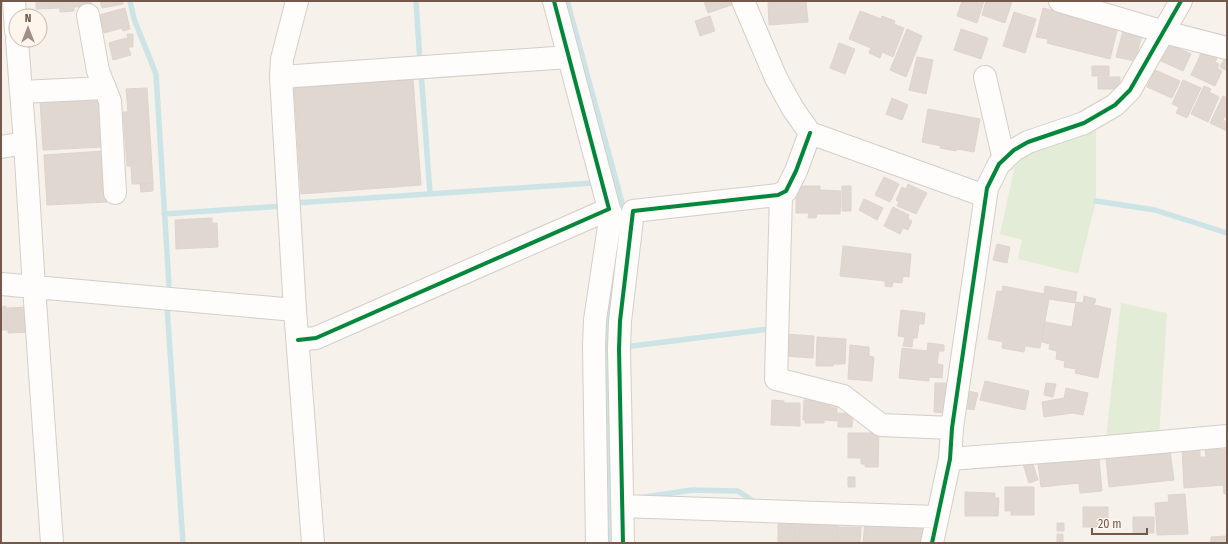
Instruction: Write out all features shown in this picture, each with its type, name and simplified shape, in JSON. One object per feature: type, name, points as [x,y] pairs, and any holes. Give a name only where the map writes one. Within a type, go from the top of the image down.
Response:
[{"type":"street","points":[[297,1],[282,59],[281,77],[295,310],[313,543]]},
{"type":"street","points":[[554,1],[569,57],[619,212],[619,349],[623,543]]},
{"type":"street","points":[[743,1],[776,78],[810,133],[985,196]]},
{"type":"street","points":[[1060,1],[1164,32],[1227,48]]},
{"type":"street","points":[[932,543],[950,459],[952,428],[986,188],[999,164],[1014,150],[1028,142],[1084,122],[1115,105],[1130,90],[1181,1]]},
{"type":"street","points":[[88,14],[98,71],[110,101],[115,193]]},
{"type":"street","points":[[18,48],[52,543]]},
{"type":"street","points":[[281,77],[569,57]]},
{"type":"street","points":[[985,77],[1004,160]]},
{"type":"street","points":[[21,92],[105,88]]},
{"type":"street","points":[[298,340],[316,338],[619,212],[781,194],[786,191],[796,171],[810,133]]},
{"type":"street","points":[[1,147],[25,144]]},
{"type":"street","points":[[781,194],[776,380],[843,396],[881,425],[952,428]]},
{"type":"street","points":[[597,543],[594,346],[595,320],[619,212]]},
{"type":"street","points":[[1,284],[295,310]]},
{"type":"street","points":[[950,459],[1227,436]]},
{"type":"street","points":[[622,506],[937,517]]},
{"type":"green space","points":[[1096,128],[1096,201],[1078,274],[1018,259],[1022,240],[1000,234],[1014,169],[1022,154]]},
{"type":"green space","points":[[1121,303],[1167,313],[1159,436],[1106,438]]},
{"type":"water","points":[[562,1],[570,1],[628,214],[618,543],[604,543],[600,322],[617,219]]},
{"type":"building","points":[[36,1],[91,1],[92,6],[74,7],[74,11],[60,12],[60,8],[36,8]]},
{"type":"building","points":[[100,1],[123,1],[123,4],[102,8]]},
{"type":"building","points":[[704,1],[736,1],[737,3],[708,13]]},
{"type":"building","points":[[768,1],[806,1],[808,22],[769,25]]},
{"type":"building","points":[[962,1],[984,1],[977,23],[957,16]]},
{"type":"building","points":[[986,1],[1012,1],[1005,23],[982,15]]},
{"type":"building","points":[[125,8],[130,29],[123,31],[122,28],[104,33],[99,15]]},
{"type":"building","points":[[1043,8],[1118,27],[1110,59],[1047,43],[1048,39],[1036,37]]},
{"type":"building","points":[[860,11],[881,19],[882,16],[895,21],[894,24],[904,28],[893,57],[882,52],[880,58],[869,53],[871,48],[849,39]]},
{"type":"building","points":[[1014,12],[1036,19],[1025,53],[1003,46]]},
{"type":"building","points":[[710,16],[715,31],[700,36],[695,21]]},
{"type":"building","points":[[1124,27],[1143,32],[1135,61],[1116,57]]},
{"type":"building","points":[[907,29],[922,36],[906,77],[890,70]]},
{"type":"building","points":[[961,29],[988,38],[981,59],[954,50]]},
{"type":"building","points":[[127,34],[133,34],[133,47],[128,47],[131,55],[113,60],[109,43],[126,38],[128,42]]},
{"type":"building","points":[[839,43],[855,49],[845,74],[830,68]]},
{"type":"building","points":[[1169,44],[1191,54],[1183,71],[1161,61]]},
{"type":"building","points":[[1202,51],[1217,58],[1215,62],[1219,64],[1217,68],[1222,71],[1215,86],[1191,75]]},
{"type":"building","points":[[917,57],[933,60],[926,94],[909,90]]},
{"type":"building","points":[[1225,57],[1227,58],[1227,66],[1225,70],[1220,67]]},
{"type":"building","points":[[1092,66],[1109,66],[1109,76],[1092,76]]},
{"type":"building","points":[[1155,70],[1180,81],[1172,98],[1147,87]]},
{"type":"building","points":[[1098,77],[1120,77],[1120,89],[1098,89]]},
{"type":"building","points":[[413,79],[421,185],[301,194],[294,88]]},
{"type":"building","points":[[1183,80],[1201,88],[1187,118],[1176,113],[1179,107],[1172,104]]},
{"type":"building","points":[[1204,86],[1211,89],[1209,92],[1219,97],[1208,122],[1191,114]]},
{"type":"building","points":[[147,88],[153,183],[132,184],[131,166],[127,166],[123,112],[128,112],[126,89]]},
{"type":"building","points":[[1223,96],[1227,98],[1227,114],[1223,120],[1227,122],[1227,131],[1210,123]]},
{"type":"building","points":[[100,97],[103,147],[43,150],[40,101]]},
{"type":"building","points":[[892,98],[908,105],[902,120],[886,114]]},
{"type":"building","points":[[928,109],[980,119],[974,152],[940,148],[941,146],[922,142]]},
{"type":"building","points":[[104,151],[107,202],[47,205],[44,155]]},
{"type":"building","points":[[884,177],[899,184],[890,202],[875,195]]},
{"type":"building","points":[[153,183],[153,191],[141,192],[140,184]]},
{"type":"building","points":[[908,184],[927,193],[916,214],[897,206],[899,202],[896,200],[902,187],[906,189]]},
{"type":"building","points":[[796,186],[820,186],[820,190],[841,191],[840,214],[817,214],[816,218],[808,218],[809,213],[796,213]]},
{"type":"building","points":[[842,186],[851,186],[851,211],[842,211]]},
{"type":"building","points":[[864,199],[883,208],[877,220],[859,210]]},
{"type":"building","points":[[893,207],[909,215],[908,219],[912,221],[908,230],[903,228],[900,234],[884,226]]},
{"type":"building","points":[[212,218],[212,223],[217,223],[218,247],[176,249],[175,220]]},
{"type":"building","points":[[997,244],[1010,247],[1007,263],[993,260]]},
{"type":"building","points":[[843,246],[911,254],[909,277],[903,276],[902,283],[893,282],[892,287],[885,286],[885,281],[840,276]]},
{"type":"building","points":[[1003,286],[1044,294],[1045,286],[1077,292],[1075,303],[1049,299],[1040,348],[1025,346],[1024,352],[1002,348],[1003,342],[988,339],[997,291],[1002,292]]},
{"type":"building","points":[[1084,296],[1096,299],[1094,305],[1111,309],[1098,378],[1075,373],[1076,369],[1064,367],[1065,361],[1056,359],[1057,351],[1049,349],[1050,344],[1042,342],[1045,322],[1072,327],[1076,302],[1083,303]]},
{"type":"building","points":[[6,306],[7,330],[1,330],[1,307]]},
{"type":"building","points":[[28,307],[29,332],[8,333],[7,308]]},
{"type":"building","points":[[901,310],[925,313],[924,324],[919,324],[917,338],[913,338],[912,347],[903,346],[905,337],[898,336]]},
{"type":"building","points":[[785,334],[814,336],[813,358],[784,356]]},
{"type":"building","points":[[817,337],[846,339],[845,364],[816,366]]},
{"type":"building","points":[[928,343],[944,345],[944,351],[939,351],[937,364],[943,365],[942,378],[929,377],[929,381],[899,378],[902,348],[927,351]]},
{"type":"building","points":[[850,345],[869,347],[869,356],[874,357],[872,381],[848,379]]},
{"type":"building","points":[[985,381],[1029,391],[1025,410],[980,400]]},
{"type":"building","points":[[935,383],[948,383],[947,413],[934,412]]},
{"type":"building","points":[[1046,383],[1056,384],[1053,397],[1044,395]]},
{"type":"building","points":[[1066,388],[1088,393],[1083,415],[1073,413],[1044,417],[1042,402],[1064,398]]},
{"type":"building","points":[[963,390],[978,393],[974,410],[959,407]]},
{"type":"building","points":[[772,400],[784,401],[784,403],[800,403],[800,426],[771,425]]},
{"type":"building","points":[[804,400],[831,400],[831,407],[837,407],[837,421],[824,420],[824,423],[805,423],[805,420],[803,420]]},
{"type":"building","points":[[838,413],[853,414],[852,427],[838,427]]},
{"type":"building","points":[[848,433],[879,433],[878,467],[865,467],[865,464],[861,464],[861,458],[848,458]]},
{"type":"building","points":[[1200,446],[1200,457],[1206,457],[1205,450],[1227,449],[1227,494],[1224,494],[1223,485],[1184,488],[1182,447]]},
{"type":"building","points":[[1170,451],[1174,480],[1109,487],[1106,458]]},
{"type":"building","points":[[1099,458],[1102,491],[1080,493],[1079,483],[1041,487],[1038,464]]},
{"type":"building","points":[[1032,461],[1038,480],[1029,483],[1023,464]]},
{"type":"building","points":[[848,477],[855,477],[855,487],[848,487]]},
{"type":"building","points":[[1005,487],[1034,487],[1034,515],[1011,515],[1011,511],[1005,511]]},
{"type":"building","points":[[965,492],[995,493],[995,498],[999,498],[998,516],[965,516]]},
{"type":"building","points":[[1185,494],[1188,534],[1157,535],[1155,503],[1169,502],[1168,495]]},
{"type":"building","points":[[1083,507],[1108,507],[1108,527],[1083,527]]},
{"type":"building","points":[[1133,517],[1154,517],[1154,533],[1133,533]]},
{"type":"building","points":[[778,519],[794,519],[793,543],[778,543]]},
{"type":"building","points":[[838,520],[837,543],[794,543],[795,522]]},
{"type":"building","points":[[865,521],[926,527],[924,543],[863,543]]},
{"type":"building","points":[[1057,523],[1064,523],[1064,531],[1057,531]]},
{"type":"building","points":[[838,527],[861,527],[860,543],[838,543]]},
{"type":"building","points":[[1057,534],[1063,534],[1063,543],[1057,543]]},
{"type":"building","points":[[1227,536],[1227,543],[1203,543],[1211,542],[1211,537]]},
{"type":"waterway","points":[[130,1],[134,19],[156,74],[169,285]]},
{"type":"waterway","points":[[416,1],[420,63]]},
{"type":"waterway","points":[[421,71],[430,194]]},
{"type":"waterway","points":[[295,203],[593,183]]},
{"type":"waterway","points":[[1096,201],[1155,210],[1227,233]]},
{"type":"waterway","points":[[164,214],[283,206]]},
{"type":"waterway","points":[[167,306],[183,543]]},
{"type":"waterway","points":[[624,347],[769,329]]},
{"type":"waterway","points":[[645,497],[692,490],[738,491],[756,503]]},
{"type":"cycle path","points":[[298,340],[316,338],[609,209],[554,1]]},
{"type":"cycle path","points":[[932,543],[950,459],[952,428],[987,188],[999,164],[1014,150],[1028,142],[1084,123],[1115,105],[1130,90],[1181,1]]},
{"type":"cycle path","points":[[623,543],[619,349],[620,321],[633,211],[778,195],[786,191],[796,171],[810,133]]}]
